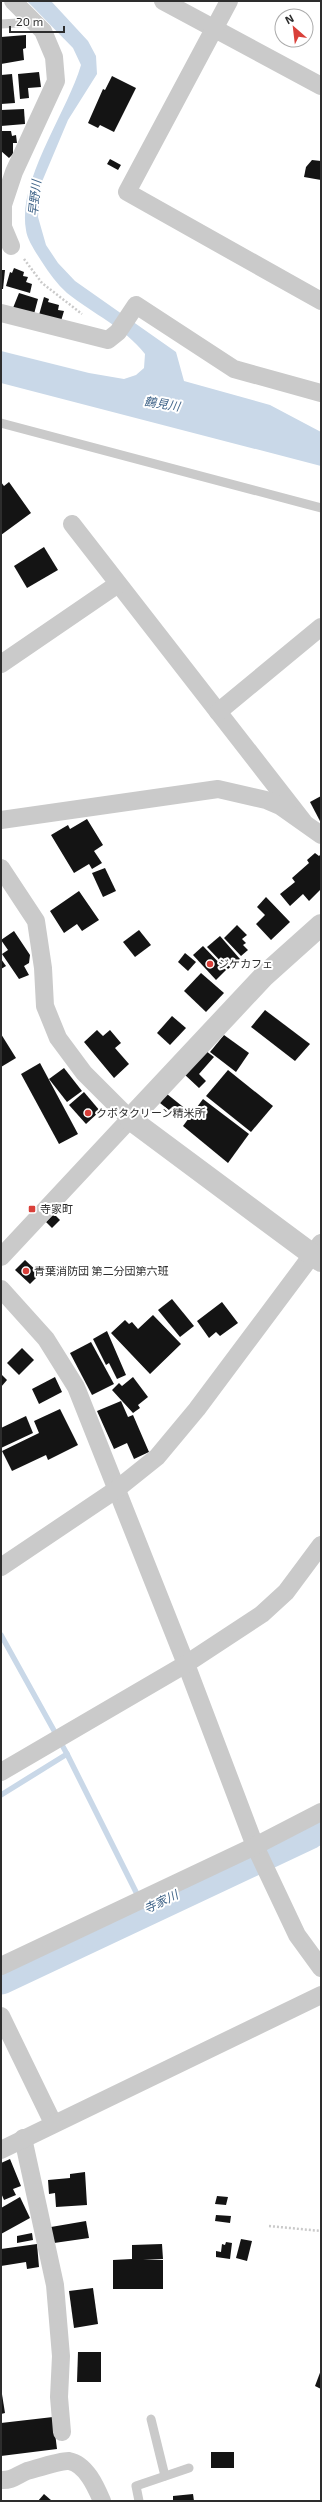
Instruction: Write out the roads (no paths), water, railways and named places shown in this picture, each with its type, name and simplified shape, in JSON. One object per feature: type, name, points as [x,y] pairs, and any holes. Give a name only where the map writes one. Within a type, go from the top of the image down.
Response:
[{"type":"street","points":[[12,246],[4,227],[3,206],[7,172],[56,80],[54,57],[43,31],[13,1]]},
{"type":"street","points":[[164,1],[321,86]]},
{"type":"street","points":[[229,1],[127,192],[321,301]]},
{"type":"street","points":[[1,313],[108,340],[118,332],[136,305],[234,369],[321,393]]},
{"type":"street","points":[[72,524],[303,821]]},
{"type":"street","points":[[1,664],[118,584]]},
{"type":"street","points":[[218,712],[321,627]]},
{"type":"street","points":[[1,820],[218,789],[266,800],[280,806],[321,835]]},
{"type":"street","points":[[1,868],[36,920],[43,968],[44,1006],[58,1038],[84,1073],[130,1119],[318,1253],[197,1409],[157,1456],[117,1489],[1,1567]]},
{"type":"street","points":[[1,1257],[264,976],[321,925]]},
{"type":"street","points":[[1,1289],[46,1339],[76,1387],[186,1664],[255,1846],[297,1935],[321,1968]]},
{"type":"street","points":[[1,1772],[186,1664],[262,1614],[286,1592],[321,1545]]},
{"type":"street","points":[[1,1966],[255,1846],[321,1812]]},
{"type":"street","points":[[1,2150],[53,2123],[321,1994]]},
{"type":"street","points":[[1,2016],[53,2123]]},
{"type":"street","points":[[23,2138],[55,2285],[62,2356],[59,2396],[62,2432]]},
{"type":"street","points":[[1,2480],[9,2481],[26,2472],[69,2461],[79,2466],[88,2475],[102,2501]]},
{"type":"lane","points":[[1,24],[34,22]]},
{"type":"lane","points":[[1,423],[321,508]]},
{"type":"lane","points":[[151,2419],[165,2476]]},
{"type":"lane","points":[[139,2501],[136,2486],[189,2468]]},
{"type":"water","points":[[27,1],[51,1],[88,41],[96,56],[97,74],[68,120],[41,184],[38,217],[46,245],[58,263],[75,281],[176,352],[184,381],[270,405],[321,432],[321,466],[1,383],[1,351],[89,373],[124,379],[136,375],[144,368],[145,354],[137,344],[118,328],[63,290],[32,247],[28,238],[25,211],[29,190],[45,147],[74,84],[81,65],[73,48]]},
{"type":"waterway","points":[[1,1635],[67,1754],[145,1910]]},
{"type":"waterway","points":[[1,1795],[67,1754]]},
{"type":"waterway","name":"寺家川","points":[[1,1978],[309,1833],[321,1825]]},
{"type":"place","name":"ジケカフェ","points":[[210,964]]},
{"type":"place","name":"クボタクリーン精米所","points":[[88,1113]]},
{"type":"place","name":"寺家町","points":[[32,1209]]},
{"type":"place","name":"青葉消防団 第二分団第六班","points":[[26,1271]]},
{"type":"water label","name":"早野川","points":[[35,198]]},
{"type":"water label","name":"鶴見川","points":[[162,404]]}]
